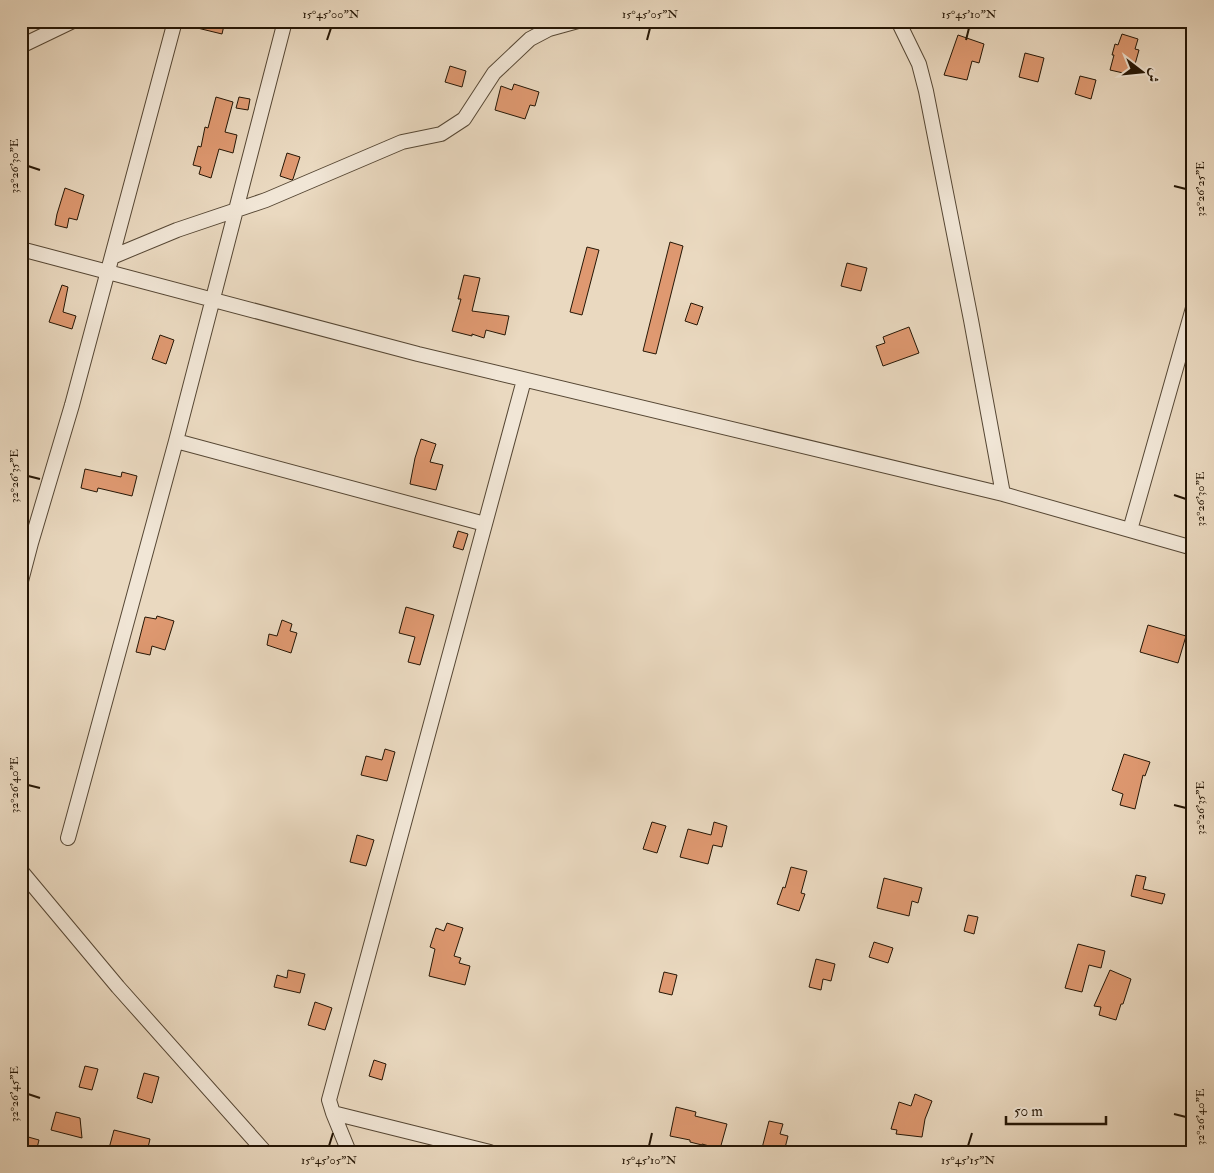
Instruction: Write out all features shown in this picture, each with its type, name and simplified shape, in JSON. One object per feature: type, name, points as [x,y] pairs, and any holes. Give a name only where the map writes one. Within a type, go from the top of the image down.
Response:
[{"type":"street","points":[[21,46],[73,21]]},
{"type":"street","points":[[21,581],[72,405],[175,21]]},
{"type":"street","points":[[68,838],[176,441],[285,21]]},
{"type":"street","points":[[112,257],[177,230],[275,196],[402,142],[441,134],[464,119],[494,73],[530,39],[549,29],[578,21]]},
{"type":"street","points":[[898,21],[919,64],[926,91],[1003,494]]},
{"type":"street","points":[[21,249],[418,354],[1003,494],[1193,548]]},
{"type":"street","points":[[1130,530],[1193,308]]},
{"type":"street","points":[[349,1152],[329,1100],[524,380]]},
{"type":"street","points":[[176,441],[485,524]]},
{"type":"street","points":[[21,870],[118,987],[265,1152]]},
{"type":"street","points":[[333,1113],[490,1152]]},
{"type":"building","points":[[186,21],[225,21],[222,34],[185,25]]},
{"type":"building","points":[[1122,34],[1138,39],[1135,49],[1139,50],[1132,75],[1110,70],[1115,44],[1118,45]]},
{"type":"building","points":[[958,35],[984,44],[979,63],[972,61],[967,80],[944,75]]},
{"type":"building","points":[[1025,53],[1044,58],[1038,82],[1019,77]]},
{"type":"building","points":[[450,66],[466,71],[462,87],[445,82]]},
{"type":"building","points":[[1080,76],[1096,80],[1091,99],[1075,94]]},
{"type":"building","points":[[514,84],[539,92],[535,106],[530,105],[525,119],[495,110],[501,86],[512,90]]},
{"type":"building","points":[[216,97],[233,102],[225,132],[237,135],[233,153],[219,149],[211,178],[199,174],[201,167],[193,165],[198,146],[201,147],[205,127],[208,128]]},
{"type":"building","points":[[239,97],[250,99],[248,110],[236,108]]},
{"type":"building","points":[[287,153],[300,157],[292,180],[280,176]]},
{"type":"building","points":[[65,188],[84,195],[77,220],[69,218],[67,228],[55,225]]},
{"type":"building","points":[[670,242],[683,246],[656,354],[643,351]]},
{"type":"building","points":[[587,247],[599,250],[582,315],[570,312]]},
{"type":"building","points":[[847,263],[867,268],[861,291],[841,286]]},
{"type":"building","points":[[464,275],[480,278],[472,311],[509,316],[505,335],[486,330],[484,338],[452,331],[461,299],[458,299]]},
{"type":"building","points":[[62,285],[68,287],[63,312],[76,316],[72,329],[49,322]]},
{"type":"building","points":[[691,303],[703,307],[697,325],[685,321]]},
{"type":"building","points":[[909,327],[919,353],[883,366],[876,346],[885,343],[883,337]]},
{"type":"building","points":[[160,335],[174,340],[166,364],[152,359]]},
{"type":"building","points":[[421,439],[436,444],[430,462],[443,465],[436,490],[410,484]]},
{"type":"building","points":[[85,469],[121,477],[122,472],[137,476],[132,496],[98,488],[97,492],[81,488]]},
{"type":"building","points":[[458,531],[468,534],[463,550],[453,547]]},
{"type":"building","points":[[406,607],[434,615],[420,665],[408,662],[415,637],[399,633]]},
{"type":"building","points":[[157,616],[174,621],[165,650],[152,646],[150,655],[136,652],[145,617],[156,619]]},
{"type":"building","points":[[282,620],[292,624],[290,631],[297,633],[291,653],[267,645],[269,634],[277,636]]},
{"type":"building","points":[[1148,625],[1186,636],[1178,663],[1140,652]]},
{"type":"building","points":[[385,749],[395,752],[387,781],[361,775],[366,756],[382,760]]},
{"type":"building","points":[[1124,754],[1150,762],[1145,776],[1143,775],[1135,809],[1120,805],[1123,794],[1112,790]]},
{"type":"building","points":[[652,822],[666,826],[657,853],[643,849]]},
{"type":"building","points":[[714,822],[727,826],[722,847],[713,845],[708,864],[680,857],[688,829],[711,835]]},
{"type":"building","points":[[357,835],[374,840],[366,866],[350,862]]},
{"type":"building","points":[[791,867],[807,871],[801,893],[805,894],[799,911],[777,904],[783,887],[785,888]]},
{"type":"building","points":[[1136,875],[1146,877],[1143,889],[1165,894],[1162,904],[1131,896]]},
{"type":"building","points":[[884,878],[922,888],[918,903],[912,901],[909,916],[877,908]]},
{"type":"building","points":[[968,915],[978,917],[974,934],[964,931]]},
{"type":"building","points":[[447,923],[463,928],[454,956],[461,958],[459,963],[470,966],[465,985],[429,976],[435,949],[430,947],[436,928],[444,931]]},
{"type":"building","points":[[874,942],[893,948],[888,963],[869,957]]},
{"type":"building","points":[[1078,944],[1105,951],[1101,968],[1089,965],[1082,992],[1065,988]]},
{"type":"building","points":[[816,959],[835,964],[831,981],[823,979],[821,990],[809,987]]},
{"type":"building","points":[[288,970],[305,974],[300,993],[274,987],[277,975],[287,978]]},
{"type":"building","points":[[1110,970],[1131,979],[1116,1020],[1099,1015],[1101,1007],[1094,1006]]},
{"type":"building","points":[[664,972],[677,975],[672,995],[659,992]]},
{"type":"building","points":[[315,1002],[332,1008],[325,1030],[308,1025]]},
{"type":"building","points":[[374,1060],[386,1064],[382,1080],[369,1076]]},
{"type":"building","points":[[85,1066],[98,1069],[92,1090],[79,1087]]},
{"type":"building","points":[[144,1073],[159,1077],[152,1103],[137,1098]]},
{"type":"building","points":[[915,1094],[932,1101],[925,1119],[922,1137],[896,1134],[897,1130],[891,1129],[899,1102],[911,1106]]},
{"type":"building","points":[[676,1107],[696,1112],[695,1116],[727,1124],[720,1149],[670,1136]]},
{"type":"building","points":[[56,1112],[80,1118],[82,1138],[51,1130]]},
{"type":"building","points":[[769,1121],[783,1124],[780,1134],[788,1136],[784,1152],[761,1152]]},
{"type":"building","points":[[114,1130],[150,1139],[147,1152],[108,1152]]},
{"type":"building","points":[[21,1135],[39,1140],[36,1152],[21,1152]]}]
